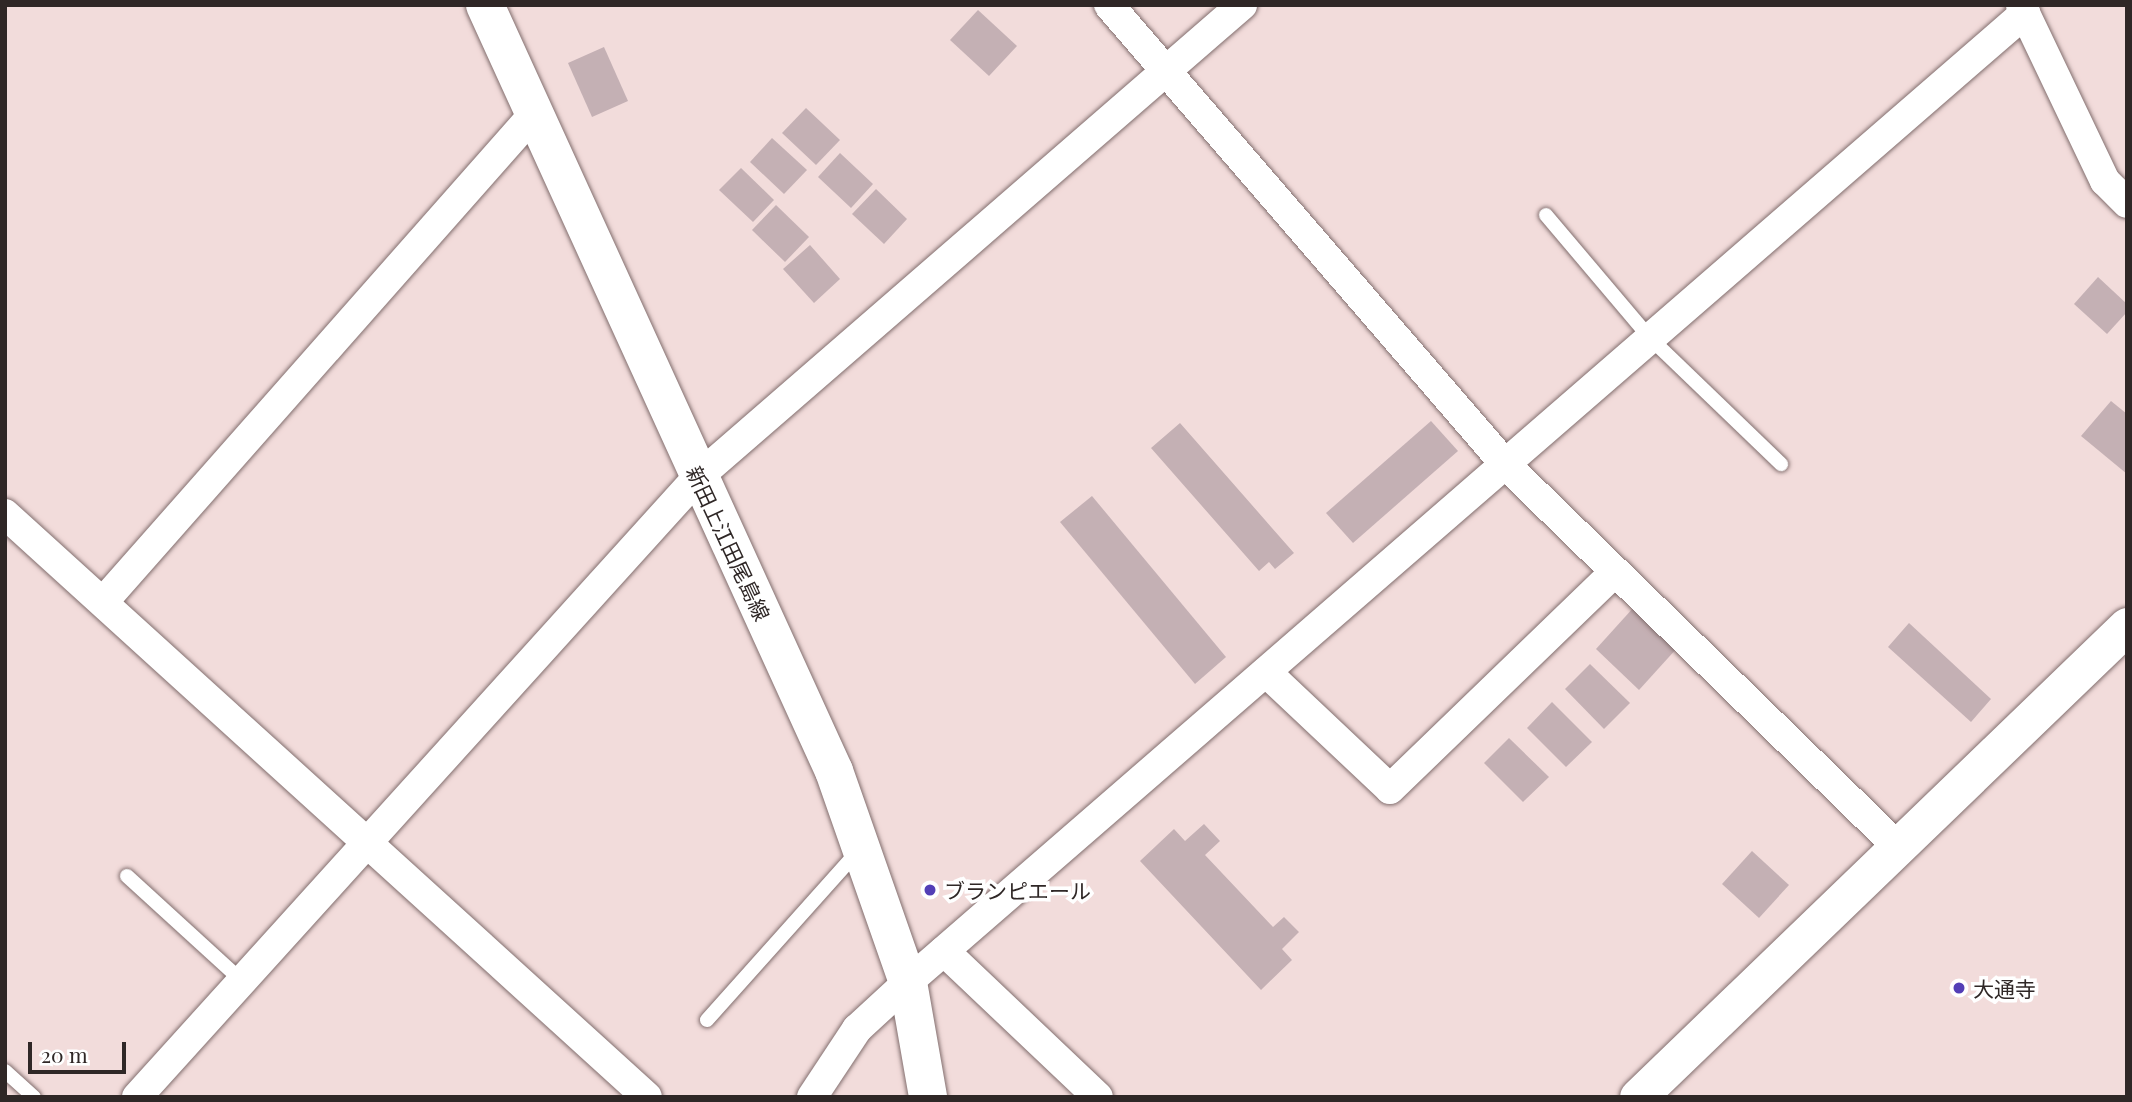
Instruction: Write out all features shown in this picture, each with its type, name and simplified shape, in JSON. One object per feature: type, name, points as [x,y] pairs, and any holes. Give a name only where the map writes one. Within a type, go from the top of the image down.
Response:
[{"type":"main road","name":"新田上江田尾島線","points":[[485,5],[834,771],[863,846],[908,982],[928,1097]]},
{"type":"street","points":[[1109,5],[1504,464],[1896,845]]},
{"type":"street","points":[[137,1097],[699,476],[1242,5]]},
{"type":"street","points":[[812,1097],[856,1029],[908,982],[1650,338],[2023,9],[2105,181],[2127,203]]},
{"type":"street","points":[[104,601],[533,115]]},
{"type":"street","points":[[5,513],[369,841],[647,1097]]},
{"type":"street","points":[[1266,672],[1390,789],[1614,573]]},
{"type":"street","points":[[1638,1097],[1896,845],[2127,626]]},
{"type":"street","points":[[944,951],[1098,1097]]},
{"type":"lane","points":[[1546,215],[1650,338],[1781,464]]},
{"type":"lane","points":[[707,1020],[863,846]]},
{"type":"lane","points":[[127,876],[242,981]]},
{"type":"lane","points":[[5,1071],[34,1097]]},
{"type":"building","points":[[978,10],[1017,46],[989,76],[950,40]]},
{"type":"building","points":[[604,47],[628,101],[592,117],[568,63]]},
{"type":"building","points":[[806,108],[840,140],[816,165],[782,133]]},
{"type":"building","points":[[772,138],[807,170],[784,194],[750,162]]},
{"type":"building","points":[[840,153],[873,184],[851,208],[818,177]]},
{"type":"building","points":[[741,168],[774,200],[753,222],[719,190]]},
{"type":"building","points":[[876,189],[907,219],[884,244],[852,214]]},
{"type":"building","points":[[776,205],[809,237],[785,262],[752,230]]},
{"type":"building","points":[[810,245],[840,279],[814,303],[783,269]]},
{"type":"building","points":[[2098,277],[2127,304],[2127,312],[2107,334],[2074,304]]},
{"type":"building","points":[[2111,401],[2127,414],[2127,474],[2081,436]]},
{"type":"building","points":[[1431,421],[1458,451],[1353,543],[1326,513]]},
{"type":"building","points":[[1180,423],[1294,553],[1275,569],[1269,562],[1259,571],[1151,448]]},
{"type":"building","points":[[1092,496],[1226,657],[1195,684],[1060,522]]},
{"type":"building","points":[[1634,607],[1678,647],[1639,690],[1596,649]]},
{"type":"building","points":[[1909,623],[1991,699],[1971,722],[1888,647]]},
{"type":"building","points":[[1590,664],[1630,703],[1604,729],[1565,689]]},
{"type":"building","points":[[1552,702],[1592,742],[1566,767],[1527,728]]},
{"type":"building","points":[[1509,738],[1549,777],[1523,802],[1484,763]]},
{"type":"building","points":[[1204,824],[1220,841],[1205,855],[1273,927],[1284,917],[1299,932],[1282,949],[1292,960],[1261,990],[1140,861],[1174,829],[1185,841]]},
{"type":"building","points":[[1752,851],[1789,885],[1759,918],[1722,884]]},
{"type":"place","name":"ブランピエール","points":[[930,890]]},
{"type":"place","name":"大通寺","points":[[1959,988]]}]
